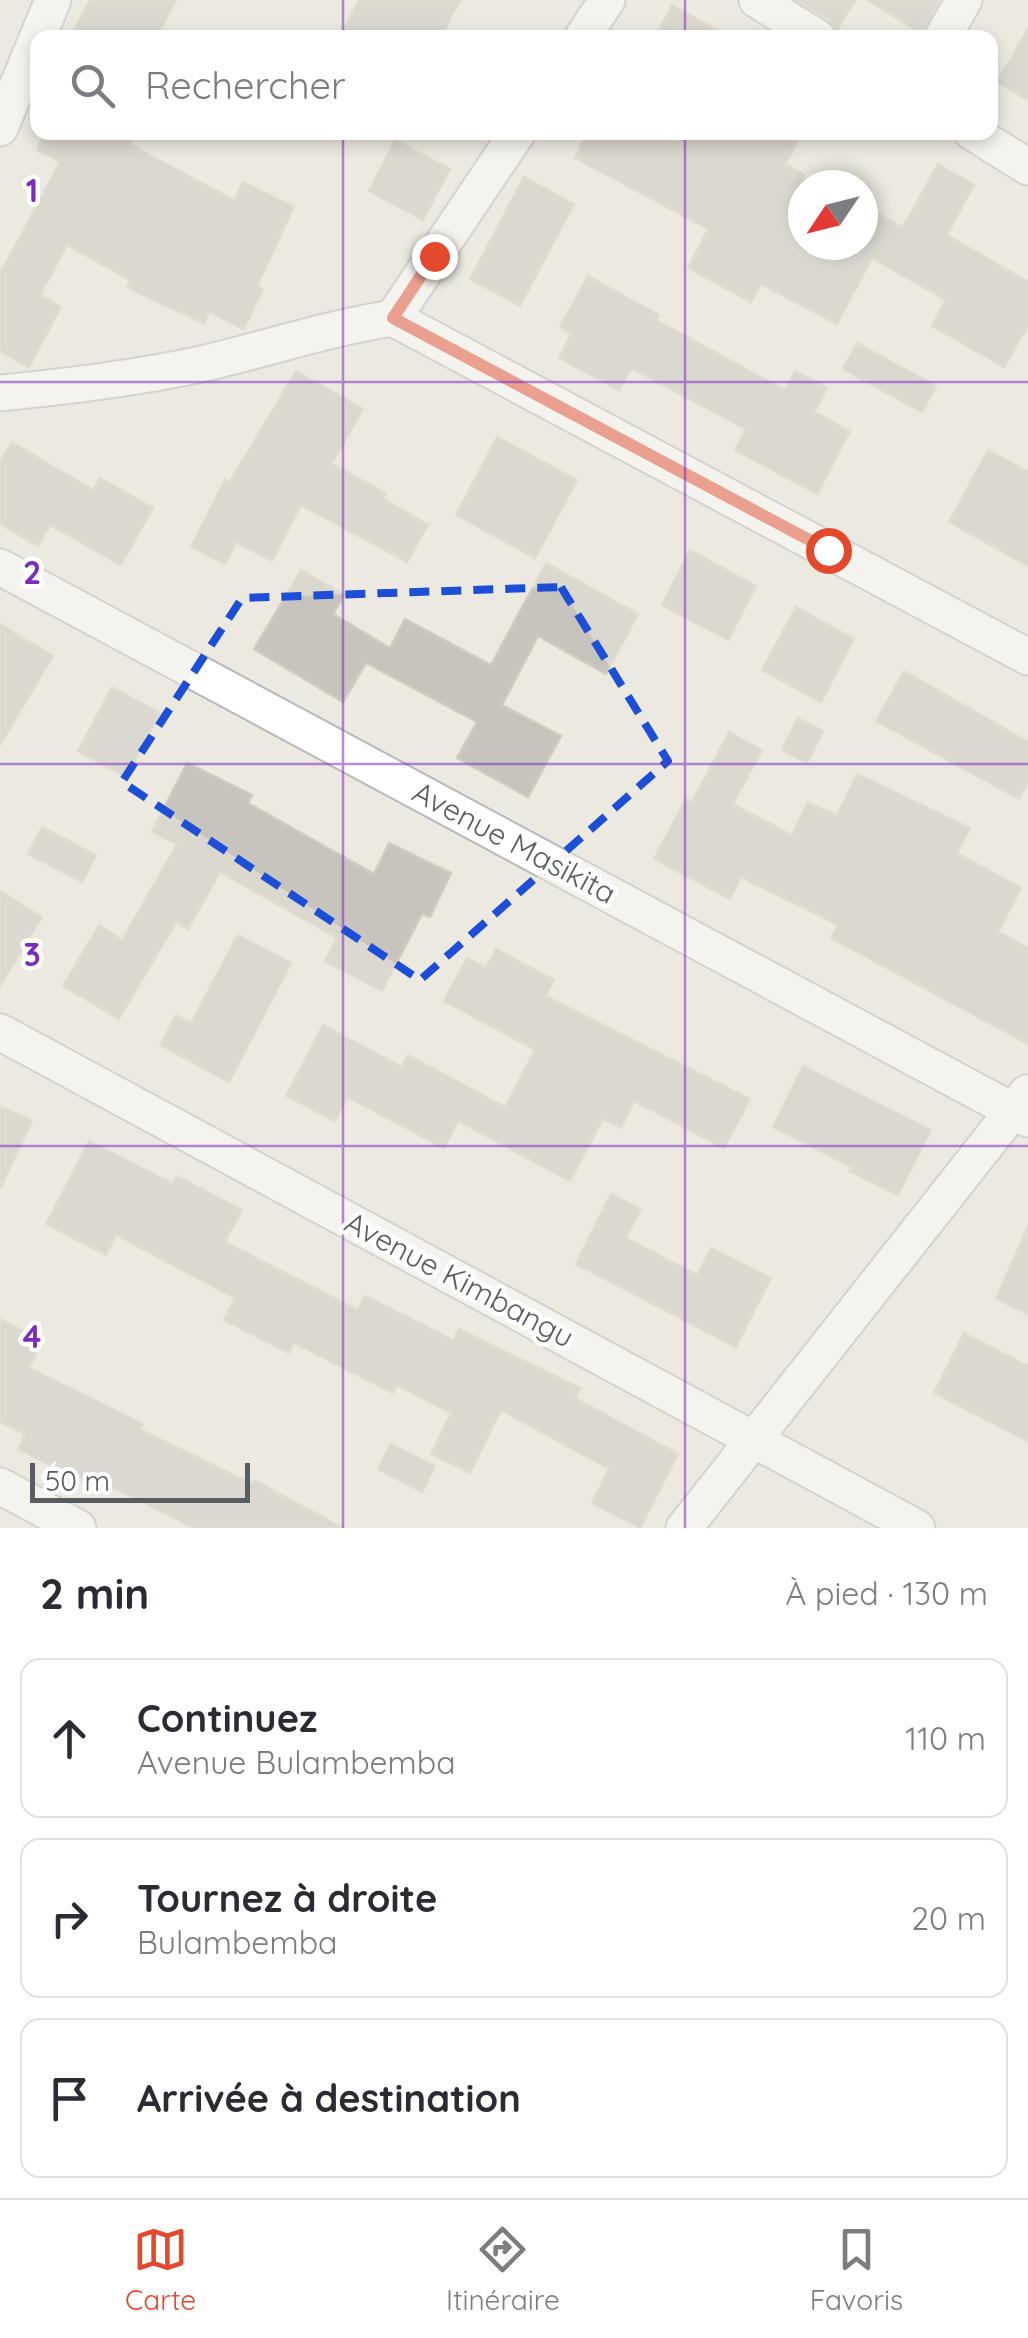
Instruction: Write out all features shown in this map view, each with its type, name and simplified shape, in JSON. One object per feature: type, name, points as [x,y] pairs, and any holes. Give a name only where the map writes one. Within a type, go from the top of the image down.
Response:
[{"type":"street","points":[[40,30],[53,0]]},
{"type":"street","points":[[587,30],[607,0]]},
{"type":"street","points":[[757,0],[805,30]]},
{"type":"street","points":[[947,30],[964,0]]},
{"type":"street","points":[[1,123],[30,54]]},
{"type":"street","points":[[393,318],[513,140]]},
{"type":"street","points":[[985,140],[1028,167]]},
{"type":"street","points":[[0,393],[77,385],[205,363],[346,325],[393,318],[1028,657]]},
{"type":"street","name":"Avenue Masikita","points":[[0,566],[1023,1107]]},
{"type":"street","name":"Avenue Kimbangu","points":[[0,1032],[917,1528]]},
{"type":"street","points":[[684,1528],[1023,1107]]},
{"type":"street","points":[[0,1486],[78,1528]]},
{"type":"highlighted area","points":[[561,587],[668,761],[420,980],[122,782],[242,598]]},
{"type":"building","points":[[90,0],[176,0],[160,30],[74,30]]},
{"type":"building","points":[[359,0],[460,0],[444,30],[343,30]]},
{"type":"building","points":[[797,0],[855,0],[837,30],[829,20]]},
{"type":"building","points":[[868,0],[939,0],[924,30],[916,30]]},
{"type":"building","points":[[672,5],[717,30],[659,30]]},
{"type":"building","points":[[1028,29],[1028,100],[998,80]]},
{"type":"building","points":[[42,140],[131,140],[129,144],[234,200],[243,182],[294,207],[257,286],[263,289],[244,329],[209,312],[204,323],[153,300],[127,287],[130,280],[67,245],[40,295],[61,307],[29,367],[0,351],[0,274],[60,162],[37,150]]},
{"type":"building","points":[[395,140],[450,169],[423,220],[369,191]]},
{"type":"building","points":[[584,140],[798,140],[786,164],[796,170],[788,170],[788,260],[871,260],[837,324],[761,284],[751,302],[688,268],[708,229],[575,158]]},
{"type":"building","points":[[938,164],[974,185],[947,235],[1028,282],[1028,326],[1004,367],[932,326],[946,300],[876,260],[878,214],[903,227]]},
{"type":"building","points":[[524,177],[574,204],[520,306],[470,279]]},
{"type":"building","points":[[588,276],[659,315],[656,320],[785,390],[795,371],[827,388],[814,412],[850,431],[817,494],[735,450],[746,429],[631,368],[619,390],[559,358],[571,334],[560,327]]},
{"type":"building","points":[[857,343],[936,386],[922,412],[843,369]]},
{"type":"building","points":[[296,371],[363,409],[332,464],[386,493],[383,498],[428,525],[407,562],[301,505],[272,561],[236,542],[225,564],[191,547],[225,480],[230,482]]},
{"type":"building","points":[[497,437],[577,480],[535,558],[456,515]]},
{"type":"building","points":[[12,442],[93,490],[100,478],[153,508],[121,565],[50,525],[38,546],[0,524],[0,462]]},
{"type":"building","points":[[988,450],[1028,472],[1028,566],[949,522]]},
{"type":"building","points":[[690,550],[756,586],[728,640],[662,605]]},
{"type":"building","points":[[546,563],[638,614],[606,674],[538,636],[502,705],[561,736],[528,797],[457,758],[477,722],[366,663],[343,702],[254,649],[301,570],[344,595],[333,614],[390,648],[405,619],[491,665]]},
{"type":"building","points":[[796,607],[854,639],[821,702],[762,670]]},
{"type":"building","points":[[0,624],[53,656],[0,745]]},
{"type":"building","points":[[904,671],[1028,742],[1028,781],[1019,799],[876,721]]},
{"type":"building","points":[[112,687],[160,713],[126,777],[78,751]]},
{"type":"building","points":[[798,718],[823,731],[807,763],[782,750]]},
{"type":"building","points":[[729,732],[762,750],[733,804],[792,835],[808,802],[837,816],[857,774],[970,828],[957,853],[1021,888],[998,932],[1028,948],[1028,1044],[831,938],[838,925],[741,877],[730,899],[654,859],[686,799],[692,802]]},
{"type":"building","points":[[187,763],[252,795],[248,803],[374,874],[389,843],[451,873],[430,917],[422,914],[382,991],[325,961],[337,938],[220,872],[188,929],[176,922],[119,1019],[63,986],[99,925],[122,940],[177,844],[152,832]]},
{"type":"building","points":[[42,827],[96,855],[82,882],[28,854]]},
{"type":"building","points":[[0,891],[42,917],[0,986]]},
{"type":"building","points":[[238,935],[291,963],[229,1082],[160,1045],[176,1015],[191,1023]]},
{"type":"building","points":[[496,949],[554,980],[546,996],[750,1099],[724,1148],[634,1101],[621,1128],[603,1119],[570,1181],[458,1121],[444,1148],[347,1097],[335,1121],[286,1096],[323,1025],[402,1067],[408,1055],[505,1107],[535,1050],[444,1001],[467,958],[486,968]]},
{"type":"building","points":[[803,1066],[931,1130],[898,1195],[773,1127]]},
{"type":"building","points":[[0,1106],[32,1121],[0,1189]]},
{"type":"building","points":[[89,1141],[173,1184],[177,1176],[242,1210],[225,1242],[358,1310],[365,1296],[453,1340],[459,1329],[580,1388],[575,1398],[678,1454],[640,1528],[592,1503],[609,1469],[501,1410],[470,1473],[431,1454],[451,1413],[397,1385],[393,1393],[294,1343],[289,1353],[224,1320],[235,1298],[116,1235],[106,1255],[46,1224]]},
{"type":"building","points":[[611,1194],[641,1209],[626,1238],[697,1275],[711,1248],[771,1278],[736,1347],[576,1264]]},
{"type":"building","points":[[1028,1226],[1028,1314],[996,1299]]},
{"type":"building","points":[[0,1319],[43,1340],[29,1368],[143,1424],[140,1429],[252,1484],[254,1480],[343,1528],[195,1528],[112,1487],[109,1494],[18,1449],[25,1434],[0,1422]]},
{"type":"building","points":[[964,1333],[1028,1366],[1028,1441],[934,1393]]},
{"type":"building","points":[[391,1444],[435,1466],[422,1492],[378,1469]]},
{"type":"route","points":[[434,256],[393,318],[828,550]]}]
